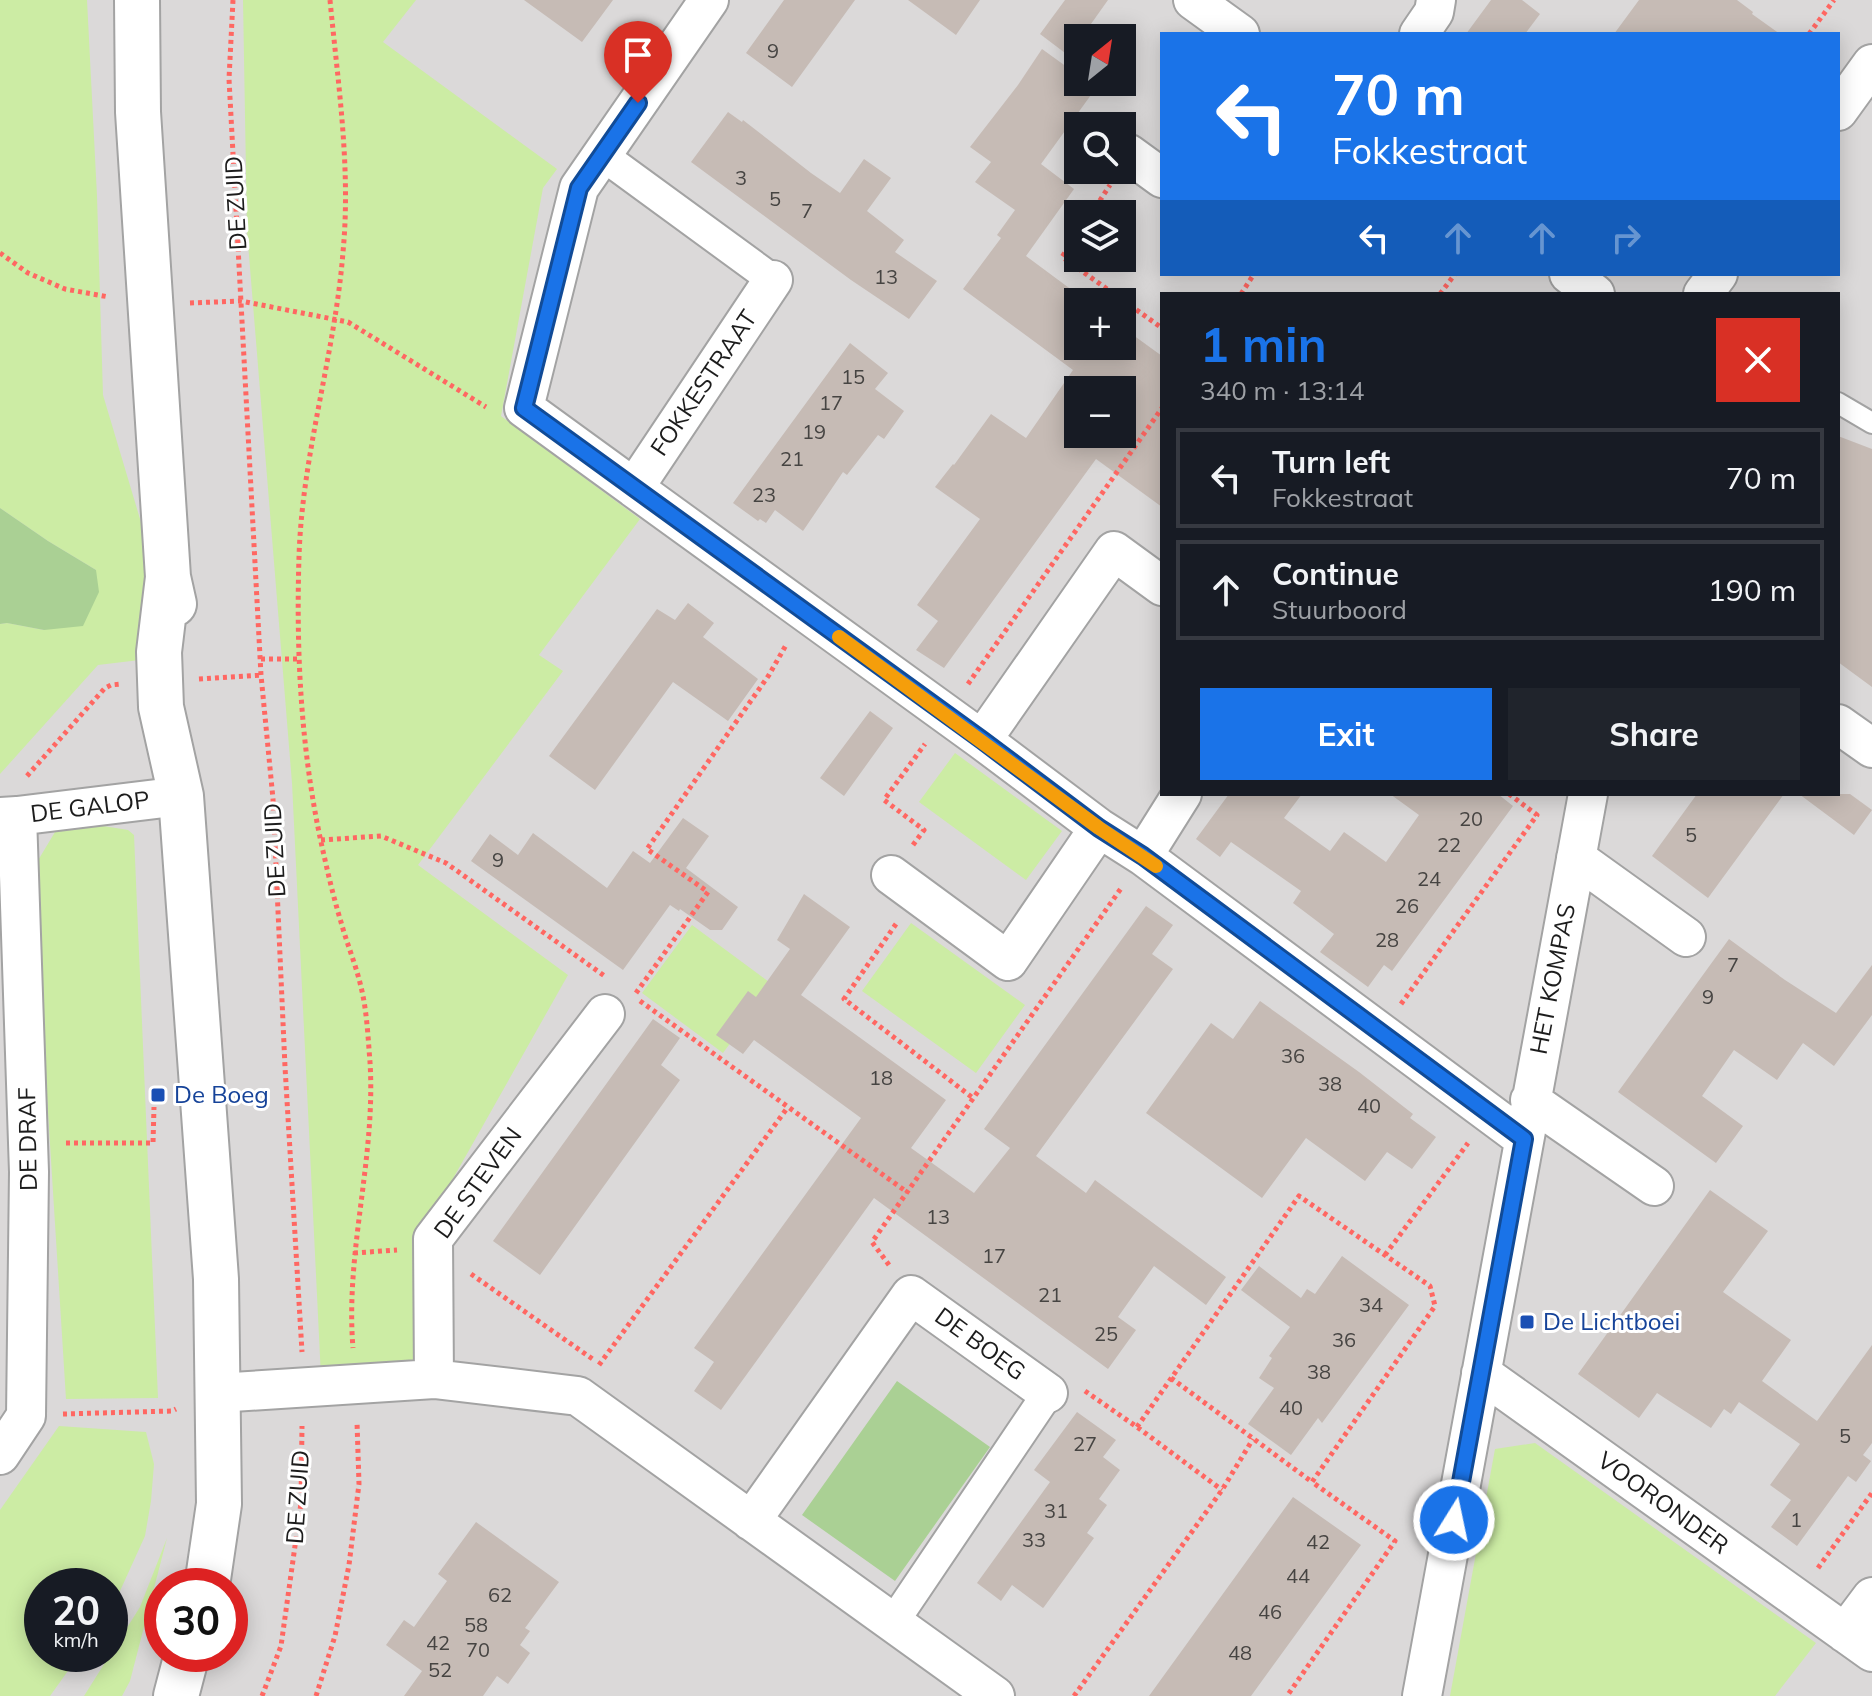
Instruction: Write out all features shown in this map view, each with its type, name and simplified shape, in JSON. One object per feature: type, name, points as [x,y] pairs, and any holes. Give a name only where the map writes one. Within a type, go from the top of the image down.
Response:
[{"type":"street","points":[[137,0],[138,112],[168,577],[186,652],[190,703],[181,796],[216,1279],[219,1504],[210,1568]]},
{"type":"street","points":[[709,0],[579,188],[524,408],[1099,828],[1143,856],[1524,1139]]},
{"type":"street","points":[[1420,32],[1434,12],[1436,0]]},
{"type":"street","points":[[1207,4],[1238,32]]},
{"type":"street","points":[[1840,108],[1872,64]]},
{"type":"street","points":[[602,155],[773,280]]},
{"type":"street","points":[[1136,172],[1160,178]]},
{"type":"street","points":[[1572,276],[1592,292]]},
{"type":"street","name":"FOKKESTRAAT","points":[[634,488],[773,280]]},
{"type":"street","points":[[982,740],[1114,551],[1160,585]]},
{"type":"street","points":[[1840,725],[1872,748]]},
{"type":"street","name":"DE GALOP","points":[[9,816],[181,796]]},
{"type":"street","points":[[1143,856],[1181,796]]},
{"type":"street","name":"HET KOMPAS","points":[[1422,1696],[1588,796]]},
{"type":"street","name":"DE DRAF","points":[[9,816],[26,1416]]},
{"type":"street","points":[[891,875],[1008,961],[1099,828]]},
{"type":"street","points":[[1576,858],[1686,937]]},
{"type":"street","name":"DE STEVEN","points":[[434,1379],[433,1239],[605,1014]]},
{"type":"street","points":[[1530,1100],[1654,1186]]},
{"type":"street","name":"DE BOEG","points":[[751,1521],[911,1295],[1048,1393],[892,1624]]},
{"type":"street","name":"VOORONDER","points":[[1481,1373],[1859,1642],[1872,1597]]},
{"type":"street","points":[[217,1393],[434,1379],[578,1396],[995,1696]]},
{"type":"street","points":[[0,1455],[26,1416]]},
{"type":"lane","points":[[1840,404],[1872,423]]},
{"type":"path","name":"DE ZUID","points":[[233,0],[229,79],[261,659],[273,799],[303,1388],[301,1503],[281,1646],[262,1696]]},
{"type":"path","points":[[316,1696],[335,1636],[349,1565],[359,1484],[351,1326],[354,1253],[370,1133],[370,1063],[362,989],[321,840],[304,732],[299,659],[299,554],[304,493],[343,252],[343,123],[330,0]]},
{"type":"path","points":[[1810,32],[1834,0]]},
{"type":"path","points":[[0,253],[28,273],[65,289],[149,304],[241,301],[348,322],[501,416],[524,408]]},
{"type":"path","points":[[1083,272],[1160,327]]},
{"type":"path","points":[[605,1014],[633,996],[708,892],[647,849],[769,675],[805,612]]},
{"type":"path","points":[[261,659],[299,659]]},
{"type":"path","points":[[1380,1034],[1537,815],[1512,796]]},
{"type":"path","points":[[911,1295],[872,1242],[1143,856]]},
{"type":"path","points":[[19,1162],[153,1143],[154,1107]]},
{"type":"path","points":[[578,1396],[788,1107]]},
{"type":"path","points":[[1385,1255],[1490,1114]]},
{"type":"path","points":[[1137,1427],[1299,1196],[1430,1286],[1435,1306],[1312,1482]]},
{"type":"path","points":[[354,1253],[433,1248],[600,1364]]},
{"type":"path","points":[[1048,1393],[1063,1376],[1222,1490]]},
{"type":"path","points":[[1171,1378],[1395,1541],[1287,1696]]},
{"type":"path","points":[[26,1416],[172,1411],[217,1393]]},
{"type":"path","points":[[1074,1696],[1222,1490],[1253,1439]]},
{"type":"path","points":[[1796,1598],[1872,1493]]},
{"type":"shaded area","points":[[0,0],[1872,0],[1872,1696],[0,1696]]},
{"type":"green space","points":[[0,0],[87,0],[103,395],[149,549],[148,659],[98,665],[0,774],[0,624],[44,630],[96,570],[0,508]]},
{"type":"green space","points":[[243,0],[416,0],[383,42],[557,169],[543,188],[501,416],[640,519],[539,655],[563,671],[418,865],[568,975],[429,1221],[426,1370],[321,1377],[292,783],[247,231]]},
{"type":"green space","points":[[0,508],[96,570],[99,592],[83,626],[44,630],[0,624]]},
{"type":"green space","points":[[955,753],[1062,831],[1026,880],[919,802]]},
{"type":"green space","points":[[91,824],[128,830],[134,835],[158,1398],[66,1399],[34,889],[37,862],[55,832]]},
{"type":"green space","points":[[911,923],[1025,1005],[976,1073],[862,991]]},
{"type":"green space","points":[[692,925],[773,985],[723,1053],[642,993]]},
{"type":"green space","points":[[897,1381],[990,1447],[895,1581],[802,1515]]},
{"type":"green space","points":[[59,1426],[146,1432],[154,1464],[151,1501],[145,1536],[128,1573],[128,1568],[24,1568],[24,1672],[67,1672],[50,1696],[0,1696],[0,1510]]},
{"type":"green space","points":[[1535,1443],[1816,1643],[1775,1696],[1450,1696],[1495,1449]]},
{"type":"green space","points":[[167,1538],[159,1568],[155,1568]]},
{"type":"green space","points":[[144,1597],[144,1627],[130,1681],[122,1696],[84,1696],[99,1672],[128,1672],[128,1626]]},
{"type":"building","points":[[524,0],[613,0],[582,42]]},
{"type":"building","points":[[784,0],[855,0],[792,87],[746,53]]},
{"type":"building","points":[[908,0],[980,0],[956,35]]},
{"type":"building","points":[[1065,0],[1108,0],[1091,24],[1064,24],[1064,52],[1040,34]]},
{"type":"building","points":[[1491,0],[1522,0],[1540,14],[1526,32],[1467,32]]},
{"type":"building","points":[[1639,0],[1737,0],[1777,32],[1615,32]]},
{"type":"building","points":[[1042,49],[1064,65],[1064,96],[1090,96],[1079,112],[1064,112],[1064,132],[1041,164],[1074,189],[1026,256],[1069,288],[1064,288],[1064,360],[1136,360],[1136,337],[1160,355],[1160,506],[1096,459],[944,668],[916,650],[938,621],[917,605],[980,519],[935,487],[991,414],[1026,438],[1064,383],[1064,448],[1136,448],[1136,376],[1069,376],[1073,370],[963,289],[1001,238],[997,235],[1015,210],[975,182],[991,162],[970,147]]},
{"type":"building","points":[[728,112],[840,193],[864,159],[891,178],[867,211],[904,240],[895,252],[937,281],[909,319],[691,162]]},
{"type":"building","points":[[850,343],[888,373],[875,389],[904,411],[884,439],[878,435],[847,475],[843,472],[803,531],[775,510],[766,523],[760,519],[758,521],[733,503]]},
{"type":"building","points":[[1840,437],[1872,449],[1872,687],[1840,663]]},
{"type":"building","points":[[688,603],[714,623],[703,637],[758,679],[728,721],[673,682],[595,790],[549,756],[657,609],[675,620]]},
{"type":"building","points":[[870,711],[893,728],[844,796],[820,778]]},
{"type":"building","points":[[1850,794],[1872,810],[1854,835],[1802,796]]},
{"type":"building","points":[[1228,796],[1300,796],[1284,818],[1330,851],[1344,832],[1386,862],[1419,815],[1393,796],[1500,796],[1513,806],[1392,971],[1384,965],[1368,987],[1320,952],[1334,934],[1293,903],[1301,891],[1231,842],[1220,857],[1196,839]]},
{"type":"building","points":[[1696,796],[1783,796],[1708,898],[1652,856]]},
{"type":"building","points":[[683,818],[709,836],[686,868],[738,907],[722,930],[710,930],[670,905],[623,970],[471,861],[490,834],[518,855],[533,833],[607,888],[633,851],[650,863]]},
{"type":"building","points":[[804,894],[850,927],[801,995],[946,1100],[911,1148],[974,1193],[1010,1148],[984,1129],[1146,906],[1173,925],[1152,954],[1173,969],[1036,1156],[1086,1193],[1095,1180],[1226,1277],[1206,1305],[1154,1266],[1118,1317],[1136,1330],[1108,1369],[874,1198],[721,1410],[694,1391],[714,1362],[694,1348],[861,1118],[754,1040],[743,1054],[716,1035],[748,991],[756,997],[790,949],[777,940]]},
{"type":"building","points":[[1729,939],[1836,1013],[1872,965],[1872,1015],[1834,1066],[1803,1043],[1777,1080],[1734,1050],[1702,1096],[1743,1126],[1716,1163],[1618,1092]]},
{"type":"building","points":[[1260,1001],[1359,1072],[1413,1114],[1410,1118],[1436,1137],[1412,1169],[1387,1152],[1365,1181],[1306,1138],[1262,1198],[1146,1113],[1211,1023],[1233,1039]]},
{"type":"building","points":[[653,1019],[680,1038],[661,1065],[680,1080],[540,1275],[493,1241]]},
{"type":"building","points":[[1710,1190],[1768,1231],[1723,1292],[1791,1340],[1762,1381],[1817,1421],[1872,1345],[1872,1443],[1863,1455],[1871,1461],[1856,1482],[1848,1476],[1797,1546],[1771,1527],[1791,1500],[1770,1485],[1800,1444],[1739,1402],[1731,1414],[1724,1409],[1711,1428],[1657,1393],[1639,1418],[1578,1374]]},
{"type":"building","points":[[1342,1256],[1409,1305],[1322,1423],[1318,1418],[1291,1455],[1248,1424],[1274,1388],[1259,1378],[1272,1358],[1269,1356],[1290,1327],[1241,1290],[1259,1266],[1301,1298],[1307,1289],[1315,1294]]},
{"type":"building","points":[[1077,1412],[1116,1440],[1103,1457],[1120,1470],[1099,1499],[1107,1505],[1087,1533],[1094,1538],[1043,1608],[1012,1585],[1001,1601],[977,1583],[1050,1482],[1034,1470]]},
{"type":"building","points":[[1293,1497],[1361,1545],[1251,1696],[1149,1696]]},
{"type":"building","points":[[476,1522],[559,1582],[525,1628],[530,1631],[520,1645],[530,1653],[508,1684],[497,1676],[483,1696],[404,1696],[422,1671],[386,1645],[404,1620],[414,1627],[447,1581],[438,1574]]},
{"type":"slow traffic","points":[[839,637],[1099,828],[1156,866]]},
{"type":"place","name":"De Boeg","points":[[158,1095]]},
{"type":"place","name":"De Lichtboei","points":[[1527,1322]]},
{"type":"route","points":[[638,103],[579,188],[524,408],[1099,828],[1143,856],[1524,1139],[1454,1520]]}]
